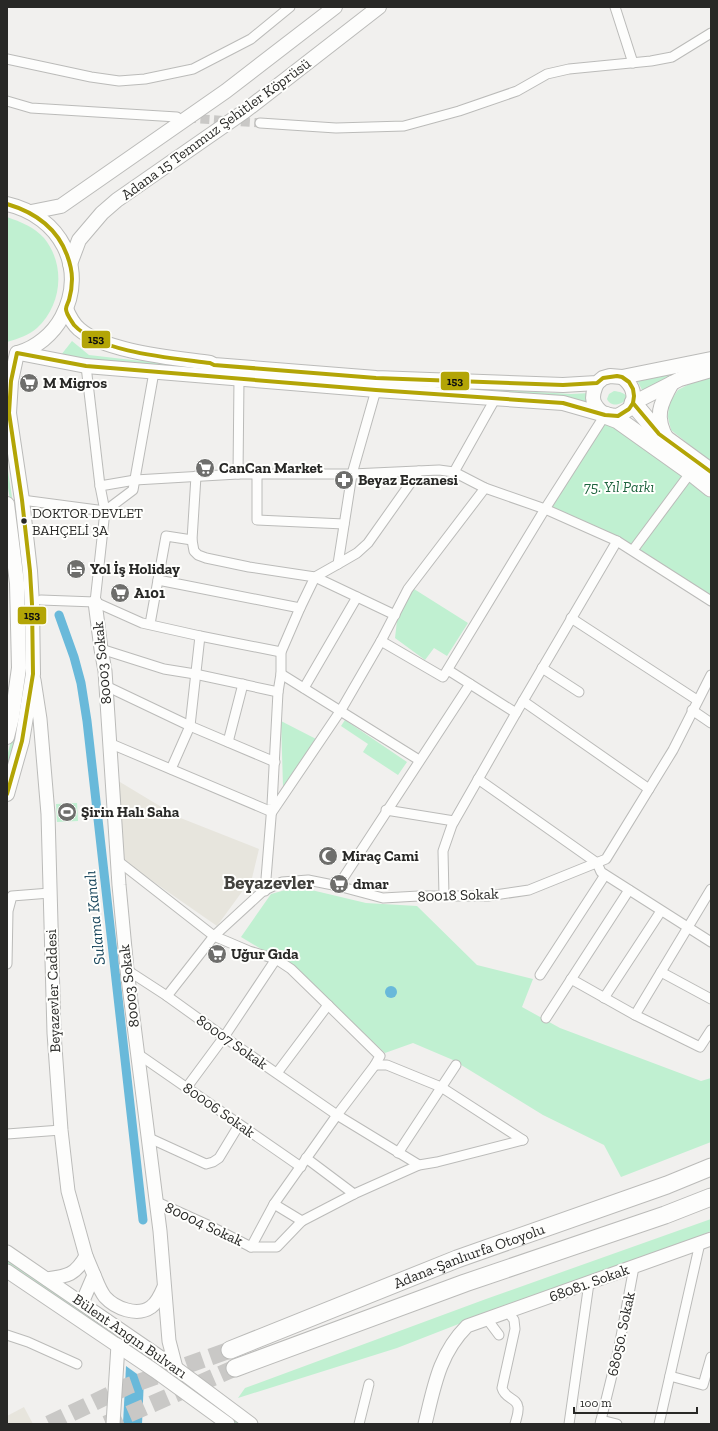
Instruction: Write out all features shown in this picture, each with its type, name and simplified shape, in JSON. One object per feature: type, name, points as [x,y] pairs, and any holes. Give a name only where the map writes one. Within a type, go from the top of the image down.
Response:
[{"type":"highway","points":[[633,403],[659,434],[711,472]]},
{"type":"highway","points":[[605,415],[618,420],[711,488]]},
{"type":"highway","name":"Adana-Şanlıurfa Otoyolu","points":[[230,1350],[457,1259],[667,1185],[711,1167]]},
{"type":"highway","name":"Adana-Şanlıurfa Otoyolu","points":[[235,1368],[465,1283],[665,1215],[711,1197]]},
{"type":"main road","name":"Adana 15 Temmuz Şehitler Köprüsü","points":[[31,212],[61,206],[226,91],[335,7]]},
{"type":"main road","name":"Adana 15 Temmuz Şehitler Köprüsü","points":[[70,264],[79,240],[102,213],[117,200],[254,104],[379,7]]},
{"type":"main road","points":[[7,204],[31,212],[46,223],[55,233],[67,254],[72,276],[71,289],[66,309],[59,322],[46,338],[32,347],[14,353]]},
{"type":"main road","points":[[66,309],[80,330],[106,344],[143,353],[210,363],[214,365],[376,378],[562,385],[597,383]]},
{"type":"main road","points":[[14,353],[86,366],[376,390],[563,403],[605,415],[618,416],[629,409],[633,403],[634,396],[633,389],[629,382],[622,377]]},
{"type":"main road","points":[[7,794],[22,741],[32,674],[32,604],[22,500],[9,413],[14,353]]},
{"type":"main road","points":[[605,415],[598,410],[594,404],[593,397],[597,383],[603,378],[610,376],[622,377],[711,359]]},
{"type":"main road","points":[[633,403],[672,383],[696,373],[711,370]]},
{"type":"main road","points":[[667,440],[661,425],[660,410],[662,400],[672,383]]},
{"type":"main road","points":[[7,504],[9,532],[17,584],[12,610],[18,668],[9,716],[7,737]]},
{"type":"street","points":[[7,59],[91,78],[119,81],[145,79],[193,69],[251,39],[290,7]]},
{"type":"street","points":[[615,7],[633,63]]},
{"type":"street","points":[[260,123],[336,128],[404,126],[459,111],[517,91],[546,74],[569,69],[633,63],[672,57],[711,33]]},
{"type":"street","points":[[7,101],[31,108],[177,117]]},
{"type":"street","points":[[86,366],[100,486],[105,511],[95,602]]},
{"type":"street","points":[[22,500],[105,511],[133,490],[154,372]]},
{"type":"street","points":[[238,474],[239,379]]},
{"type":"street","points":[[338,564],[352,474],[376,390]]},
{"type":"street","points":[[454,472],[495,399]]},
{"type":"street","points":[[381,641],[443,678],[545,509],[605,415]]},
{"type":"street","points":[[100,486],[135,480],[238,474],[352,474],[439,470],[454,472],[485,488],[545,509],[617,541],[711,601]]},
{"type":"street","points":[[265,891],[272,812],[278,692],[281,674],[280,652],[315,577],[357,554],[368,543],[419,471]]},
{"type":"street","points":[[633,550],[691,472]]},
{"type":"street","points":[[257,474],[257,520],[344,524]]},
{"type":"street","points":[[196,476],[192,540],[194,551],[198,555],[249,567],[315,577],[395,615]]},
{"type":"street","points":[[272,812],[341,710],[381,641],[408,589],[485,488]]},
{"type":"street","points":[[150,624],[166,536],[192,540]]},
{"type":"street","points":[[444,896],[443,851],[454,822],[617,541]]},
{"type":"street","points":[[158,580],[300,608]]},
{"type":"street","points":[[304,688],[357,597]]},
{"type":"street","points":[[41,600],[95,602],[142,623],[280,652]]},
{"type":"street","name":"80003 Sokak","points":[[95,602],[105,671],[126,970],[160,1231],[169,1341],[176,1368]]},
{"type":"street","points":[[571,618],[697,700]]},
{"type":"street","points":[[172,770],[190,726],[200,636]]},
{"type":"street","points":[[101,649],[164,669],[195,674],[278,692]]},
{"type":"street","points":[[542,668],[579,692]]},
{"type":"street","points":[[448,670],[516,713]]},
{"type":"street","name":"Beyazevler Caddesi","points":[[32,674],[40,719],[48,814],[54,1033],[61,1130],[68,1191],[86,1256],[106,1299],[128,1311],[141,1311],[150,1308],[164,1287]]},
{"type":"street","points":[[281,674],[419,760]]},
{"type":"street","name":"80018 Sokak","points":[[167,996],[214,936],[265,891],[282,882],[308,880],[384,898],[419,896],[488,896],[529,890],[606,859],[673,750],[711,675]]},
{"type":"street","points":[[228,742],[243,684]]},
{"type":"street","points":[[338,886],[386,810],[470,684]]},
{"type":"street","points":[[106,686],[190,726],[274,762]]},
{"type":"street","points":[[523,701],[649,789]]},
{"type":"street","points":[[692,710],[711,723]]},
{"type":"street","points":[[109,743],[272,812]]},
{"type":"street","points":[[478,779],[597,863],[600,872],[711,942]]},
{"type":"street","points":[[386,810],[454,822]]},
{"type":"street","points":[[118,861],[214,936],[249,951],[276,959],[291,969],[380,1056],[375,1065],[387,1065],[441,1087],[523,1140],[437,1162],[419,1165],[354,1194],[302,1221],[277,1247],[251,1247]]},
{"type":"street","points":[[540,975],[605,875]]},
{"type":"street","points":[[636,1015],[711,889]]},
{"type":"street","points":[[546,1018],[629,890]]},
{"type":"street","points":[[7,964],[8,911],[12,896],[50,893]]},
{"type":"street","points":[[604,998],[661,911]]},
{"type":"street","points":[[187,1087],[224,1037],[276,959]]},
{"type":"street","name":"80007 Sokak","points":[[126,970],[167,996],[337,1115],[419,1165]]},
{"type":"street","points":[[661,972],[711,999]]},
{"type":"street","points":[[571,979],[636,1015],[700,1047],[711,1030]]},
{"type":"street","points":[[277,1073],[328,1005]]},
{"type":"street","name":"80006 Sokak","points":[[138,1054],[301,1167]]},
{"type":"street","name":"80004 Sokak","points":[[155,1201],[208,1225],[251,1247],[274,1204],[337,1115],[375,1065]]},
{"type":"street","points":[[398,1153],[456,1065]]},
{"type":"street","points":[[148,1137],[206,1164],[213,1162],[218,1158],[240,1125]]},
{"type":"street","points":[[7,1134],[61,1130]]},
{"type":"street","points":[[306,1158],[354,1194]]},
{"type":"street","points":[[274,1204],[302,1221]]},
{"type":"street","points":[[659,1424],[705,1241]]},
{"type":"street","name":"68081. Sokak","points":[[425,1424],[435,1383],[444,1358],[453,1342],[467,1326],[705,1241]]},
{"type":"street","name":"Bülent Angın Bulvarı","points":[[7,1252],[176,1368],[251,1424]]},
{"type":"street","points":[[47,1279],[74,1273],[81,1266],[86,1256]]},
{"type":"street","name":"68050. Sokak","points":[[600,1422],[619,1347],[634,1267]]},
{"type":"street","name":"Bülent Angın Bulvarı","points":[[7,1271],[118,1345],[228,1424]]},
{"type":"street","points":[[82,1303],[94,1275]]},
{"type":"street","points":[[569,1424],[590,1283]]},
{"type":"street","points":[[508,1312],[514,1320],[515,1328],[502,1388],[503,1392],[517,1404],[519,1408],[515,1424]]},
{"type":"street","points":[[487,1319],[499,1335]]},
{"type":"street","points":[[7,1335],[28,1342],[77,1364]]},
{"type":"street","points":[[113,1424],[118,1345]]},
{"type":"street","points":[[670,1376],[704,1385],[711,1357]]},
{"type":"street","points":[[359,1424],[369,1384]]},
{"type":"street","points":[[600,1422],[617,1424]]},
{"type":"shaded area","points":[[115,779],[178,817],[259,849],[252,878],[217,926],[125,862],[114,789]]},
{"type":"shaded area","points":[[24,1407],[33,1424],[7,1424],[7,1416]]},
{"type":"green space","points":[[7,217],[32,228],[44,238],[56,260],[58,284],[56,297],[52,308],[45,319],[30,333],[7,342]]},
{"type":"green space","points":[[72,341],[89,355],[436,386],[571,394],[590,393],[590,403],[570,399],[85,362],[61,355]]},
{"type":"green space","points":[[711,365],[643,392],[637,380]]},
{"type":"green space","points":[[711,377],[711,462],[671,430],[668,417],[669,403],[678,390],[695,381]]},
{"type":"green space","points":[[614,391],[623,393],[628,398],[620,404],[611,404],[607,399],[609,394]]},
{"type":"green space","name":"75. Yıl Parkı","points":[[605,415],[711,488],[711,601],[633,550],[545,509]]},
{"type":"green space","points":[[7,464],[25,583],[26,674],[21,717],[7,773],[7,757],[17,716],[15,529],[7,482]]},
{"type":"green space","points":[[414,589],[468,623],[447,656],[434,648],[425,660],[395,638],[400,605]]},
{"type":"green space","points":[[345,720],[407,762],[398,775],[363,752],[368,744],[341,726]]},
{"type":"green space","points":[[281,721],[318,740],[287,787],[283,786]]},
{"type":"green space","name":"Şirin Halı Saha","points":[[77,803],[78,821],[57,822],[56,804]]},
{"type":"green space","points":[[303,888],[366,903],[417,906],[477,965],[533,979],[522,1007],[560,1028],[701,1081],[711,1078],[711,1142],[621,1177],[604,1145],[543,1115],[453,1060],[413,1043],[385,1053],[296,970],[241,937],[271,894],[289,889]]},
{"type":"green space","points":[[711,1219],[711,1231],[697,1237],[603,1272],[510,1304],[397,1348],[238,1398],[245,1388],[486,1299]]},
{"type":"green space","points":[[7,1260],[121,1337],[240,1424],[236,1424],[119,1339],[7,1263]]},
{"type":"water","points":[[389,986],[393,986],[397,992],[393,998],[389,998],[385,994],[385,990]]},
{"type":"water","points":[[126,1366],[144,1379],[142,1424],[123,1424]]},
{"type":"waterway","name":"Sulama Kanalı","points":[[59,615],[74,657],[81,683],[87,721],[143,1220]]},
{"type":"tunnel","points":[[187,118],[260,123]]},
{"type":"tunnel","points":[[49,1424],[128,1386],[230,1350]]},
{"type":"tunnel","points":[[106,1424],[235,1368]]},
{"type":"transit line","name":"153","points":[[7,204],[17,207],[43,222],[51,229],[63,245],[69,261],[72,276],[71,292],[66,311],[74,325],[86,334],[101,342],[119,348],[138,353],[210,363],[214,365],[376,378],[563,385],[597,383],[603,378],[617,376],[622,377],[629,382],[633,389],[634,396],[633,403],[629,409],[618,416],[605,415],[563,403],[376,390],[86,366],[17,353],[11,381],[9,413],[22,500],[30,571],[33,674],[22,741],[7,794]]},
{"type":"transit line","name":"153","points":[[633,403],[659,434],[711,472]]},
{"type":"place","name":"M Migros","points":[[29,383]]},
{"type":"place","name":"CanCan Market","points":[[205,468]]},
{"type":"place","name":"Beyaz Eczanesi","points":[[344,480]]},
{"type":"place","name":"DOKTOR DEVLET BAHÇELİ 3A","points":[[24,521]]},
{"type":"place","name":"Yol İş Holiday","points":[[76,569]]},
{"type":"place","name":"A101","points":[[120,593]]},
{"type":"place","name":"Şirin Halı Saha","points":[[67,812]]},
{"type":"place","name":"Miraç Cami","points":[[328,856]]},
{"type":"place","name":"dmar","points":[[339,884]]},
{"type":"place","name":"Uğur Gıda","points":[[217,954]]},
{"type":"district","name":"Beyazevler","points":[[269,882]]}]
